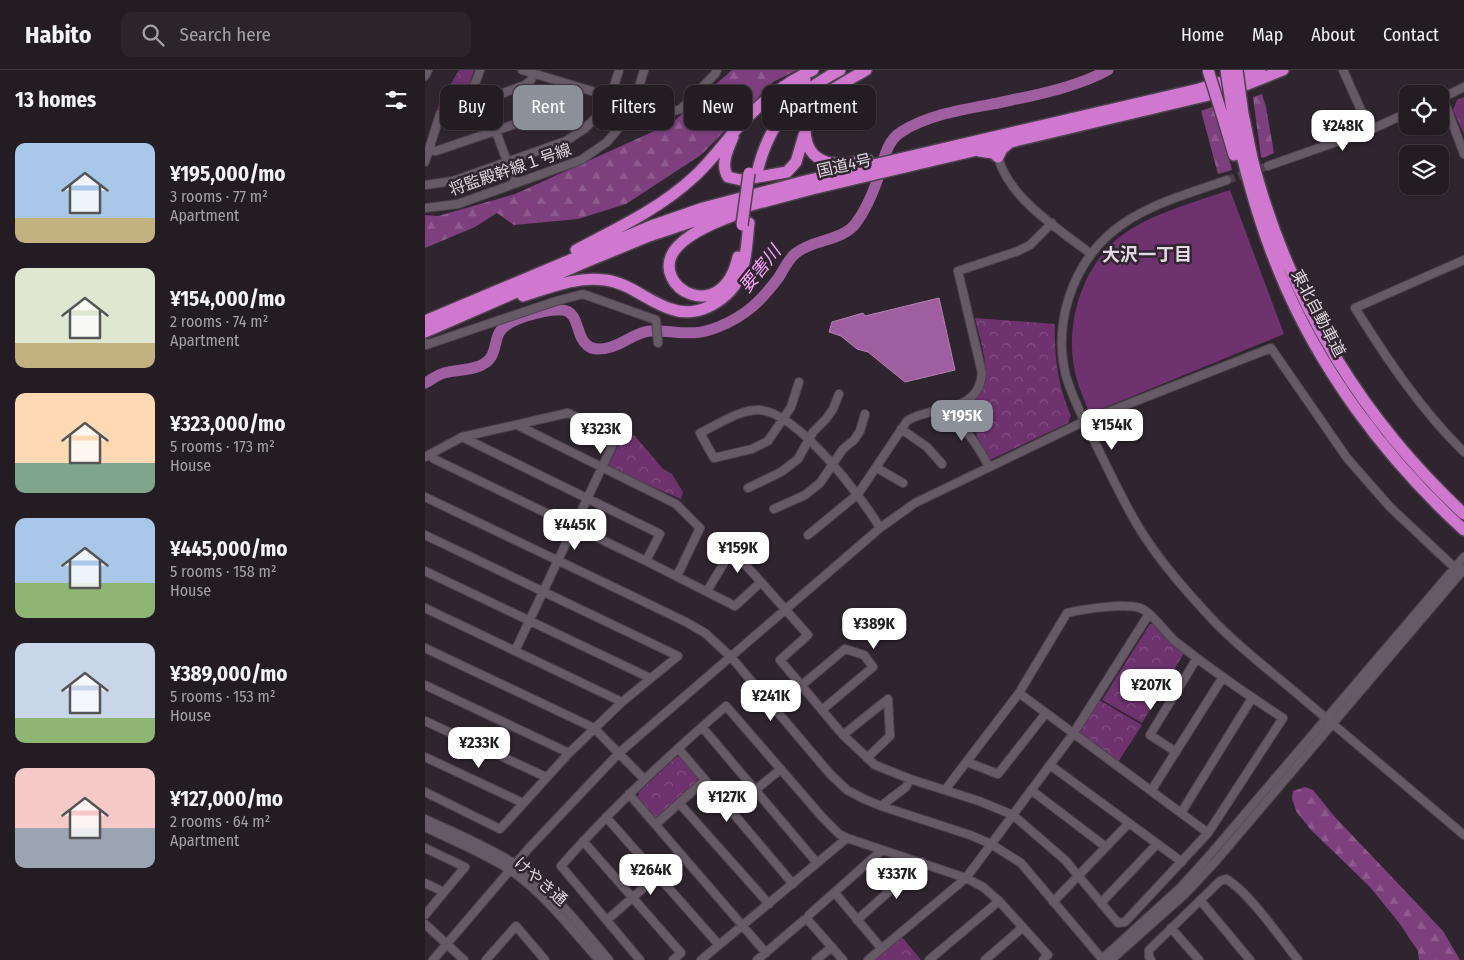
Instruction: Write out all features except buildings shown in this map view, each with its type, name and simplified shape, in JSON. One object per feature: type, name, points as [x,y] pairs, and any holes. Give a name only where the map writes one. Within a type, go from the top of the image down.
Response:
[{"type":"highway","points":[[752,112],[777,91],[813,70]]},
{"type":"highway","points":[[812,189],[723,220],[691,236],[674,252],[671,259],[671,272],[677,285],[683,291],[698,297],[719,291],[726,284],[736,268],[746,224],[753,173],[764,132],[778,108],[791,93],[818,70]]},
{"type":"highway","points":[[753,173],[770,135],[785,112],[810,88],[840,70]]},
{"type":"highway","points":[[735,130],[726,155],[724,168],[728,178],[735,180],[787,172],[796,162],[807,122],[816,103],[831,91],[866,70]]},
{"type":"highway","points":[[1208,70],[1233,116]]},
{"type":"highway","name":"東北自動車道","points":[[1226,70],[1233,116],[1253,194],[1278,269],[1308,332],[1349,399],[1389,452],[1436,504],[1464,530]]},
{"type":"highway","name":"東北自動車道","points":[[1237,70],[1233,116],[1258,180],[1280,248],[1297,287],[1326,342],[1376,418],[1420,470],[1464,514]]},
{"type":"highway","points":[[804,135],[812,152],[828,162],[875,166],[1199,89],[1261,70]]},
{"type":"highway","name":"国道4号","points":[[425,321],[651,226],[703,208],[805,181],[893,162],[975,150],[1012,142],[1243,86],[1283,70]]},
{"type":"highway","points":[[490,293],[618,228],[671,197],[697,174],[735,130]]},
{"type":"highway","points":[[975,150],[987,151],[998,157],[1002,149],[1012,142]]},
{"type":"highway","name":"国道4号","points":[[425,332],[649,236],[706,217],[812,189],[875,166]]},
{"type":"highway","points":[[465,315],[573,280],[593,278],[617,282],[671,310],[684,312],[707,308],[725,297],[739,280],[744,265],[746,224]]},
{"type":"street","points":[[425,76],[428,70]]},
{"type":"street","points":[[475,85],[480,70]]},
{"type":"street","points":[[522,70],[572,85]]},
{"type":"street","points":[[614,85],[619,70]]},
{"type":"street","name":"将監殿幹線１号線","points":[[639,85],[643,70]]},
{"type":"street","points":[[674,111],[681,108],[717,70]]},
{"type":"street","points":[[1343,70],[1370,130]]},
{"type":"street","points":[[503,93],[525,85],[531,80],[533,74]]},
{"type":"street","points":[[1449,95],[1464,88]]},
{"type":"street","points":[[425,162],[440,114]]},
{"type":"street","points":[[1268,166],[1370,130],[1399,117]]},
{"type":"street","points":[[1449,117],[1464,154]]},
{"type":"street","points":[[425,184],[433,185],[453,181],[566,141],[593,121]]},
{"type":"street","points":[[429,150],[436,151],[513,125]]},
{"type":"street","name":"将監殿幹線１号線","points":[[425,208],[458,204],[581,160],[607,142],[618,130]]},
{"type":"street","points":[[496,131],[515,184]]},
{"type":"street","points":[[998,157],[1004,172],[1022,198],[1091,254]]},
{"type":"street","points":[[1227,180],[1141,212],[1110,233],[1091,254],[1071,290],[1066,304],[1062,333],[1063,361],[1067,377],[1085,421],[1119,492],[1141,531],[1177,580],[1214,621],[1464,835]]},
{"type":"street","points":[[808,535],[858,494],[907,421],[918,415],[944,410],[973,398],[981,383],[983,373],[958,271],[1018,251],[1030,245],[1052,223]]},
{"type":"street","points":[[1464,260],[1355,308],[1384,354],[1423,408],[1464,452]]},
{"type":"street","points":[[425,345],[553,302],[583,294],[656,320],[657,340]]},
{"type":"street","points":[[433,960],[569,805],[619,753],[880,528],[915,503],[1085,421],[1271,348],[1347,458],[1390,507],[1455,568]]},
{"type":"street","points":[[799,382],[793,402],[783,418],[768,441],[752,449],[714,458],[700,433],[741,414],[758,410],[770,412],[783,418],[833,464],[858,494],[880,528]]},
{"type":"street","points":[[747,488],[781,472],[797,459],[813,432],[833,409],[839,394]]},
{"type":"street","points":[[944,410],[963,426],[976,442],[989,467]]},
{"type":"street","points":[[515,651],[558,561],[574,527],[587,499],[602,468],[614,442],[583,420],[568,413],[481,431],[462,437],[428,455],[434,460],[574,527],[647,561],[735,606],[761,582]]},
{"type":"street","points":[[774,509],[805,496],[820,483],[843,449],[857,435],[865,414]]},
{"type":"street","points":[[517,425],[676,504],[701,528],[677,576]]},
{"type":"street","points":[[901,429],[927,447],[942,464]]},
{"type":"street","points":[[462,437],[660,534],[647,561]]},
{"type":"street","points":[[877,468],[903,483]]},
{"type":"street","points":[[425,498],[686,622],[705,633],[731,657],[831,774],[847,790],[881,806],[970,834],[991,844],[1021,863],[1102,960],[1180,888],[1330,722],[1464,569]]},
{"type":"street","points":[[425,536],[678,656],[622,702],[594,728],[546,777],[500,829],[425,792]]},
{"type":"street","points":[[707,591],[732,550],[808,635],[780,660],[843,735],[867,758],[882,769],[910,779],[1005,810],[1013,815],[1065,860],[1118,923],[1125,922],[1207,833],[1283,718],[1197,658],[1142,609],[1131,606],[1077,610],[1067,613],[1019,693],[945,790]]},
{"type":"street","points":[[1111,960],[1185,894],[1215,862],[1464,557]]},
{"type":"street","points":[[425,571],[651,678]]},
{"type":"street","points":[[425,608],[622,702]]},
{"type":"street","points":[[868,960],[966,878],[1073,734],[1149,614]]},
{"type":"street","points":[[425,648],[594,728],[644,780]]},
{"type":"street","points":[[801,685],[845,649],[863,655],[873,667],[822,710]]},
{"type":"street","points":[[1176,752],[1150,735],[1197,658]]},
{"type":"street","points":[[1151,791],[1223,677]]},
{"type":"street","points":[[425,685],[569,753]]},
{"type":"street","points":[[1019,693],[1207,833]]},
{"type":"street","points":[[1181,813],[1252,698]]},
{"type":"street","points":[[843,735],[888,699],[890,736],[867,758]]},
{"type":"street","points":[[640,960],[561,866],[629,794],[726,706],[839,834],[966,878],[983,887],[999,901],[1048,955],[1043,960]]},
{"type":"street","points":[[967,762],[998,774],[1046,713]]},
{"type":"street","points":[[425,721],[546,777]]},
{"type":"street","points":[[702,727],[817,863]]},
{"type":"street","points":[[678,748],[793,884]]},
{"type":"street","points":[[425,757],[523,802]]},
{"type":"street","points":[[1050,765],[1181,862]]},
{"type":"street","points":[[731,810],[781,770]]},
{"type":"street","points":[[881,806],[906,787],[910,779]]},
{"type":"street","points":[[655,824],[705,780]]},
{"type":"street","points":[[1031,790],[1107,847]]},
{"type":"street","points":[[629,794],[766,953]]},
{"type":"street","points":[[679,802],[769,904]]},
{"type":"street","points":[[606,817],[719,945]]},
{"type":"street","points":[[425,819],[478,844],[545,889],[569,912],[609,960]]},
{"type":"street","points":[[1053,902],[1129,823]]},
{"type":"street","name":"けやき通","points":[[425,827],[513,868],[599,960]]},
{"type":"street","points":[[701,960],[847,838]]},
{"type":"street","points":[[583,841],[681,953],[673,960]]},
{"type":"street","points":[[1101,903],[1157,844]]},
{"type":"street","points":[[425,848],[465,867],[425,915]]},
{"type":"street","points":[[757,960],[807,919],[809,915],[882,850]]},
{"type":"street","points":[[607,920],[681,855]]},
{"type":"street","points":[[857,920],[922,862]]},
{"type":"street","points":[[1151,960],[1149,950],[1220,881],[1226,879],[1233,883],[1298,960]]},
{"type":"street","points":[[425,883],[444,892]]},
{"type":"street","points":[[835,893],[881,948]]},
{"type":"street","points":[[1200,900],[1250,960]]},
{"type":"street","points":[[929,960],[999,901]]},
{"type":"street","points":[[807,919],[843,960]]},
{"type":"street","points":[[425,924],[464,960]]},
{"type":"street","points":[[486,960],[516,926],[545,960]]},
{"type":"street","points":[[985,960],[1023,927]]},
{"type":"street","points":[[1171,928],[1199,960]]},
{"type":"street","points":[[817,960],[832,947]]},
{"type":"green space","points":[[459,70],[474,70],[470,85],[450,85]]},
{"type":"green space","points":[[732,70],[797,70],[770,85],[762,85],[762,93],[752,103],[752,85],[715,85]]},
{"type":"green space","points":[[1262,94],[1274,153],[1263,158],[1261,157],[1253,97]]},
{"type":"green space","points":[[1464,97],[1464,134],[1453,110],[1457,100]]},
{"type":"green space","points":[[1215,106],[1232,170],[1218,174],[1201,111]]},
{"type":"green space","points":[[684,112],[684,130],[726,130],[701,155],[626,204],[578,219],[514,225],[497,213],[475,227],[425,248],[425,215],[438,216],[515,194],[657,130],[674,130],[674,121]]},
{"type":"green space","points":[[1230,190],[1284,334],[1094,412],[1088,410],[1076,378],[1072,348],[1076,308],[1082,289],[1091,271],[1115,241],[1131,229],[1192,202]]},
{"type":"green space","points":[[975,318],[1055,324],[1055,348],[1058,371],[1063,394],[1071,416],[1068,423],[990,460],[975,432],[953,409],[971,401],[979,394],[984,385],[985,362]]},
{"type":"green space","points":[[625,432],[635,436],[663,469],[672,474],[683,492],[681,499],[612,469],[609,464]]},
{"type":"green space","points":[[1150,624],[1154,624],[1184,653],[1142,723],[1102,700]]},
{"type":"green space","points":[[1099,700],[1142,725],[1118,762],[1080,735],[1079,731]]},
{"type":"green space","points":[[677,756],[691,766],[698,782],[661,816],[655,817],[638,797],[639,792]]},
{"type":"green space","points":[[1305,787],[1313,790],[1334,816],[1443,931],[1460,960],[1419,960],[1418,951],[1400,924],[1370,887],[1311,830],[1296,811],[1292,798],[1293,791]]},
{"type":"green space","points":[[902,937],[921,960],[875,960]]},
{"type":"shaded area","points":[[939,298],[955,370],[905,382],[868,352],[857,349],[841,336],[829,332],[832,322],[863,313],[865,316]]},
{"type":"waterway","name":"要害川","points":[[425,383],[444,373],[481,366],[491,357],[497,337],[503,328],[518,319],[546,311],[561,310],[571,314],[583,341],[589,347],[595,349],[611,347],[635,335],[650,331],[692,333],[709,330],[728,323],[745,313],[759,300],[779,277],[793,255],[803,248],[844,233],[856,223],[873,192],[885,154],[891,142],[901,132],[936,116],[1055,90],[1082,82],[1108,70]]},
{"type":"tunnel","points":[[1227,180],[1268,166]]},
{"type":"district","name":"大沢一丁目","points":[[1147,255]]}]
